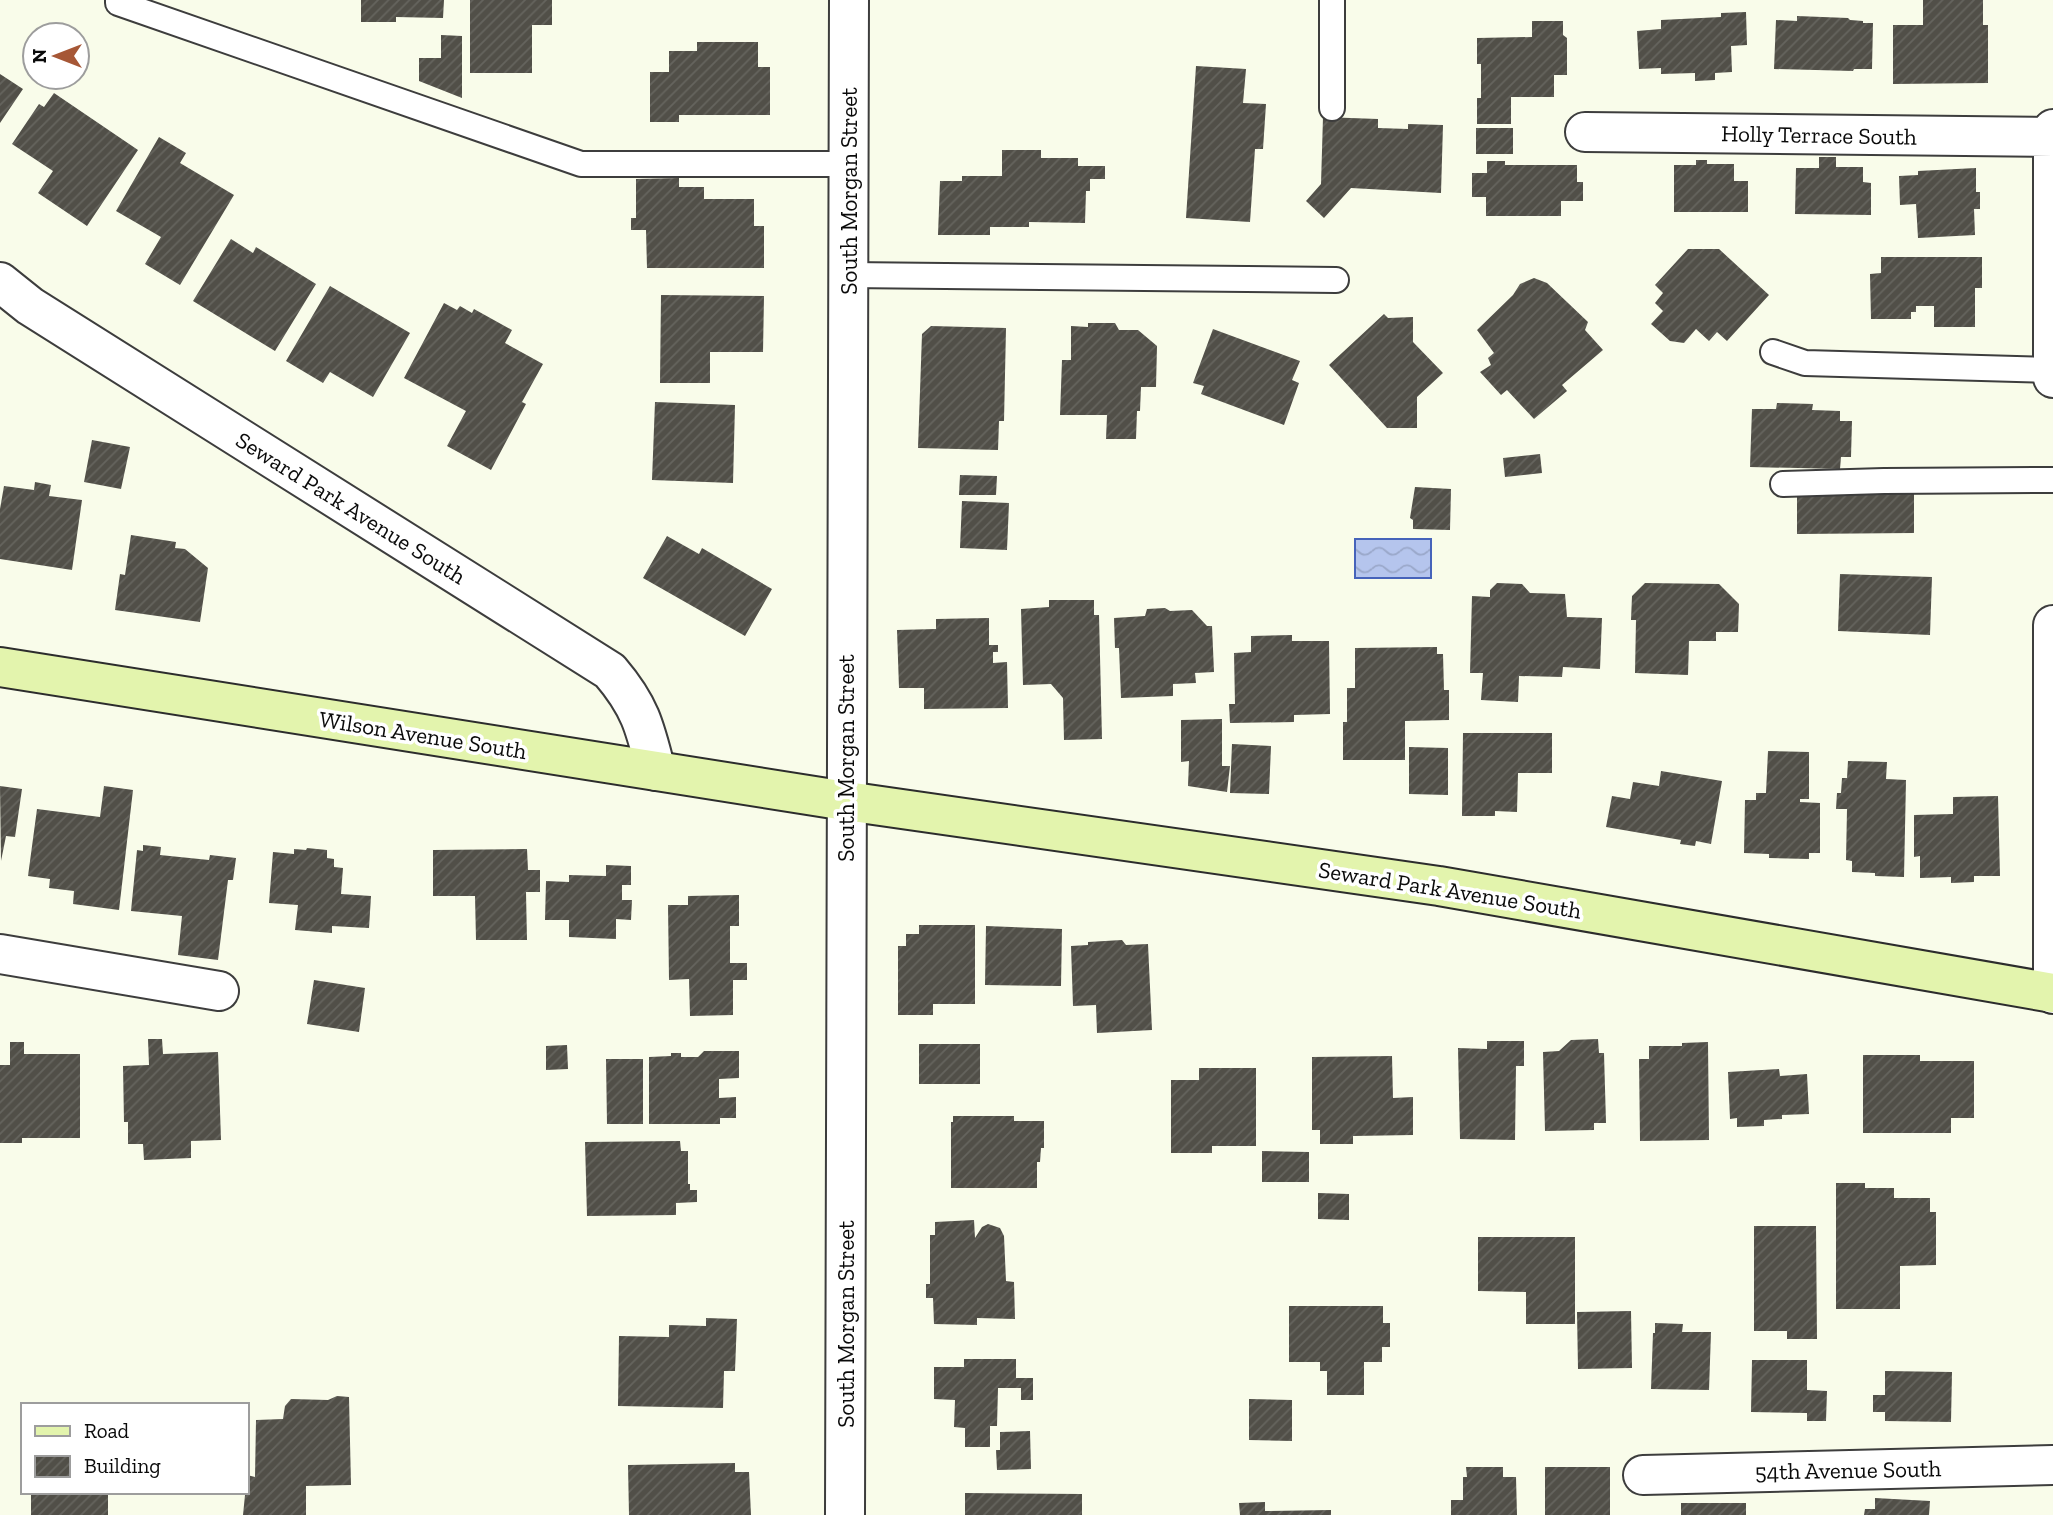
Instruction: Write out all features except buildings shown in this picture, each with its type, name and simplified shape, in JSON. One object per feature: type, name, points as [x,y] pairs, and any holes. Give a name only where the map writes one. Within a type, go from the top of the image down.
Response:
[{"type":"main road","name":"Wilson Avenue South","points":[[0,667],[846,801]]},
{"type":"main road","name":"Seward Park Avenue South","points":[[846,801],[1439,886],[2053,993]]},
{"type":"street","name":"South Morgan Street","points":[[845,1515],[849,0]]},
{"type":"street","points":[[2053,129],[2053,377]]},
{"type":"street","name":"Holly Terrace South","points":[[1586,132],[2053,137]]},
{"type":"street","name":"Seward Park Avenue South","points":[[0,282],[30,306],[610,671],[626,690],[643,721],[656,771]]},
{"type":"street","points":[[2053,625],[2053,993]]},
{"type":"street","points":[[0,954],[219,991]]},
{"type":"street","name":"54th Avenue South","points":[[1643,1475],[2053,1465]]},
{"type":"lane","points":[[118,0],[118,3],[581,164],[849,164]]},
{"type":"lane","points":[[1332,0],[1332,108]]},
{"type":"lane","points":[[848,275],[1336,280]]},
{"type":"lane","points":[[1773,352],[1805,363],[2053,370]]},
{"type":"lane","points":[[1783,484],[2053,480]]},
{"type":"water","points":[[1355,539],[1431,539],[1431,578],[1355,578]]}]
